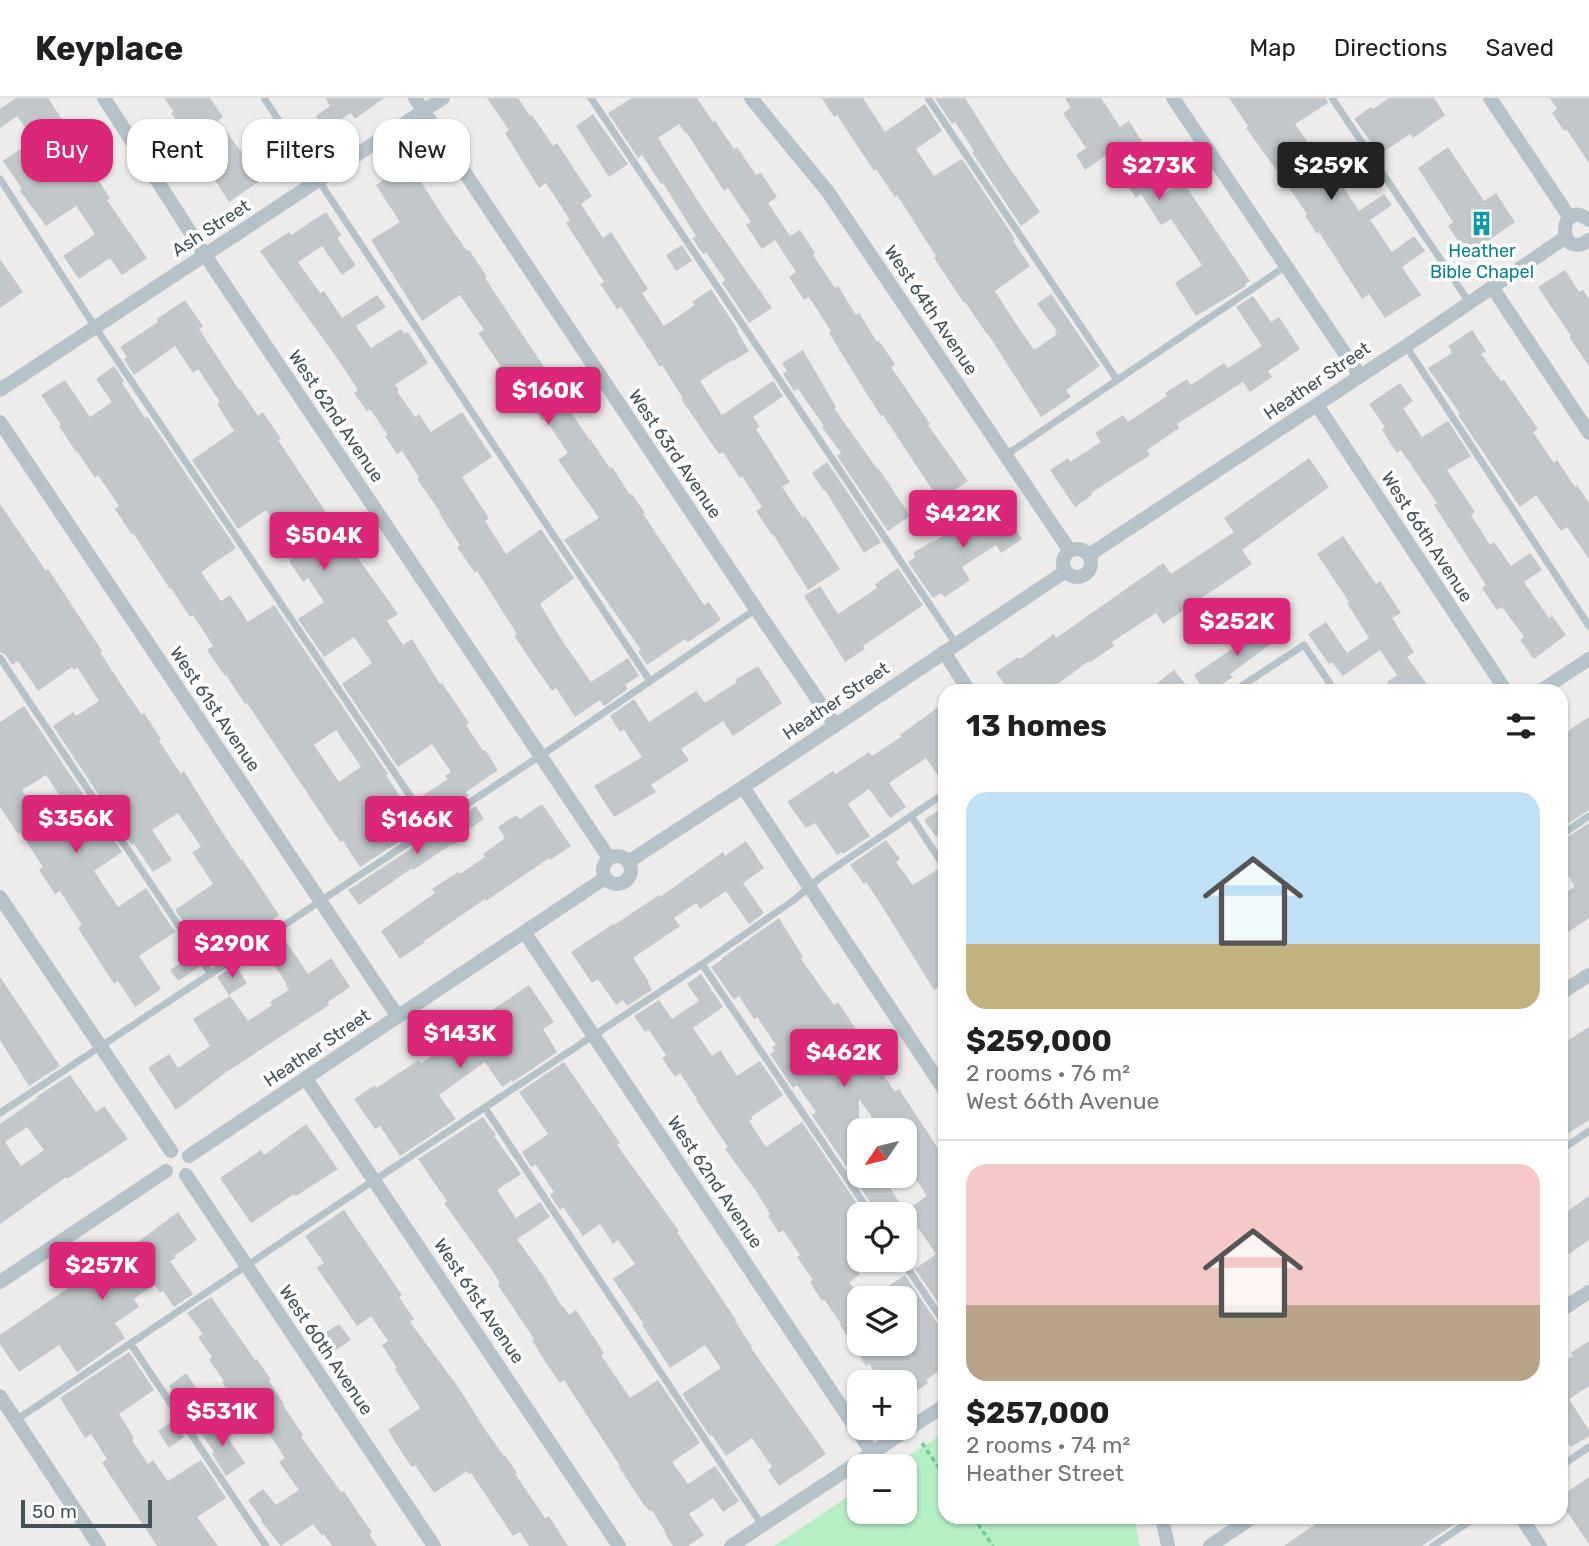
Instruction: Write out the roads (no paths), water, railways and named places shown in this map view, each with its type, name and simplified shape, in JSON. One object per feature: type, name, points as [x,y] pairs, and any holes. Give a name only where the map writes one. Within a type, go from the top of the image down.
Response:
[{"type":"street","name":"West 62nd Avenue","points":[[104,98],[205,255],[609,858]]},
{"type":"street","name":"Ash Street","points":[[359,149],[419,104],[443,98]]},
{"type":"street","name":"West 64th Avenue","points":[[751,98],[828,192],[1070,551]]},
{"type":"street","points":[[1173,98],[1360,376]]},
{"type":"street","points":[[1490,98],[1570,218]]},
{"type":"street","name":"West 63rd Avenue","points":[[419,104],[835,725]]},
{"type":"street","name":"Ash Street","points":[[0,390],[315,182]]},
{"type":"street","points":[[1588,243],[1573,243],[1566,237],[1564,229],[1570,218],[1578,215],[1589,220]]},
{"type":"street","name":"Heather Street","points":[[1089,555],[1566,237]]},
{"type":"street","points":[[1492,287],[1589,433]]},
{"type":"street","name":"West 66th Avenue","points":[[1317,405],[1501,684]]},
{"type":"street","name":"West 61st Avenue","points":[[0,422],[398,1017]]},
{"type":"street","points":[[1082,550],[1089,555],[1091,564],[1087,573],[1078,577],[1066,571],[1063,562],[1070,551],[1082,550]]},
{"type":"street","name":"Heather Street","points":[[628,862],[1066,571]]},
{"type":"street","points":[[950,648],[966,684]]},
{"type":"street","points":[[1551,684],[1589,659]]},
{"type":"street","points":[[743,787],[938,1079]]},
{"type":"street","points":[[621,856],[628,862],[630,874],[625,881],[612,883],[605,878],[603,865],[609,858],[621,856]]},
{"type":"street","name":"Heather Street","points":[[190,1156],[605,878]]},
{"type":"street","points":[[0,897],[171,1152]]},
{"type":"street","name":"West 62nd Avenue","points":[[525,933],[873,1454]]},
{"type":"street","points":[[1568,988],[1589,975]]},
{"type":"street","name":"West 61st Avenue","points":[[306,1079],[619,1546]]},
{"type":"street","points":[[179,1150],[190,1156],[191,1168],[186,1175],[173,1177],[166,1171],[164,1162],[171,1152],[179,1150]]},
{"type":"street","points":[[0,1282],[166,1171]]},
{"type":"street","name":"West 60th Avenue","points":[[186,1175],[434,1546]]},
{"type":"street","points":[[1568,1306],[1589,1292]]},
{"type":"street","points":[[0,1396],[99,1546]]},
{"type":"street","points":[[873,1454],[938,1410]]},
{"type":"street","points":[[731,1546],[847,1471]]},
{"type":"street","points":[[1163,1524],[1168,1546]]},
{"type":"street","points":[[1210,1546],[1243,1524]]},
{"type":"street","points":[[1526,1524],[1540,1546]]},
{"type":"lane","points":[[264,98],[278,119]]},
{"type":"lane","points":[[591,98],[950,648]]},
{"type":"lane","points":[[928,98],[1117,380]]},
{"type":"lane","points":[[1332,98],[1469,302]]},
{"type":"lane","points":[[0,179],[95,327],[431,827]]},
{"type":"lane","points":[[319,182],[650,681]]},
{"type":"lane","points":[[1006,454],[1286,266]]},
{"type":"lane","points":[[1406,346],[1589,626]]},
{"type":"lane","points":[[0,1113],[540,756],[756,609]]},
{"type":"lane","points":[[1245,684],[1304,645],[1330,684]]},
{"type":"lane","points":[[0,658],[211,974]]},
{"type":"lane","points":[[16,1420],[702,964],[784,907],[821,877],[938,798]]},
{"type":"lane","points":[[911,816],[938,857]]},
{"type":"lane","points":[[1568,830],[1589,816]]},
{"type":"lane","points":[[702,964],[863,1202]]},
{"type":"lane","points":[[485,1108],[762,1525]]},
{"type":"lane","points":[[1568,1145],[1589,1131]]},
{"type":"lane","points":[[910,1272],[938,1314]]},
{"type":"lane","points":[[131,1343],[266,1546]]},
{"type":"lane","points":[[1568,1461],[1589,1447]]},
{"type":"lane","points":[[1433,1546],[1466,1524]]},
{"type":"place","name":"Heather Bible Chapel","points":[[1482,224]]}]
